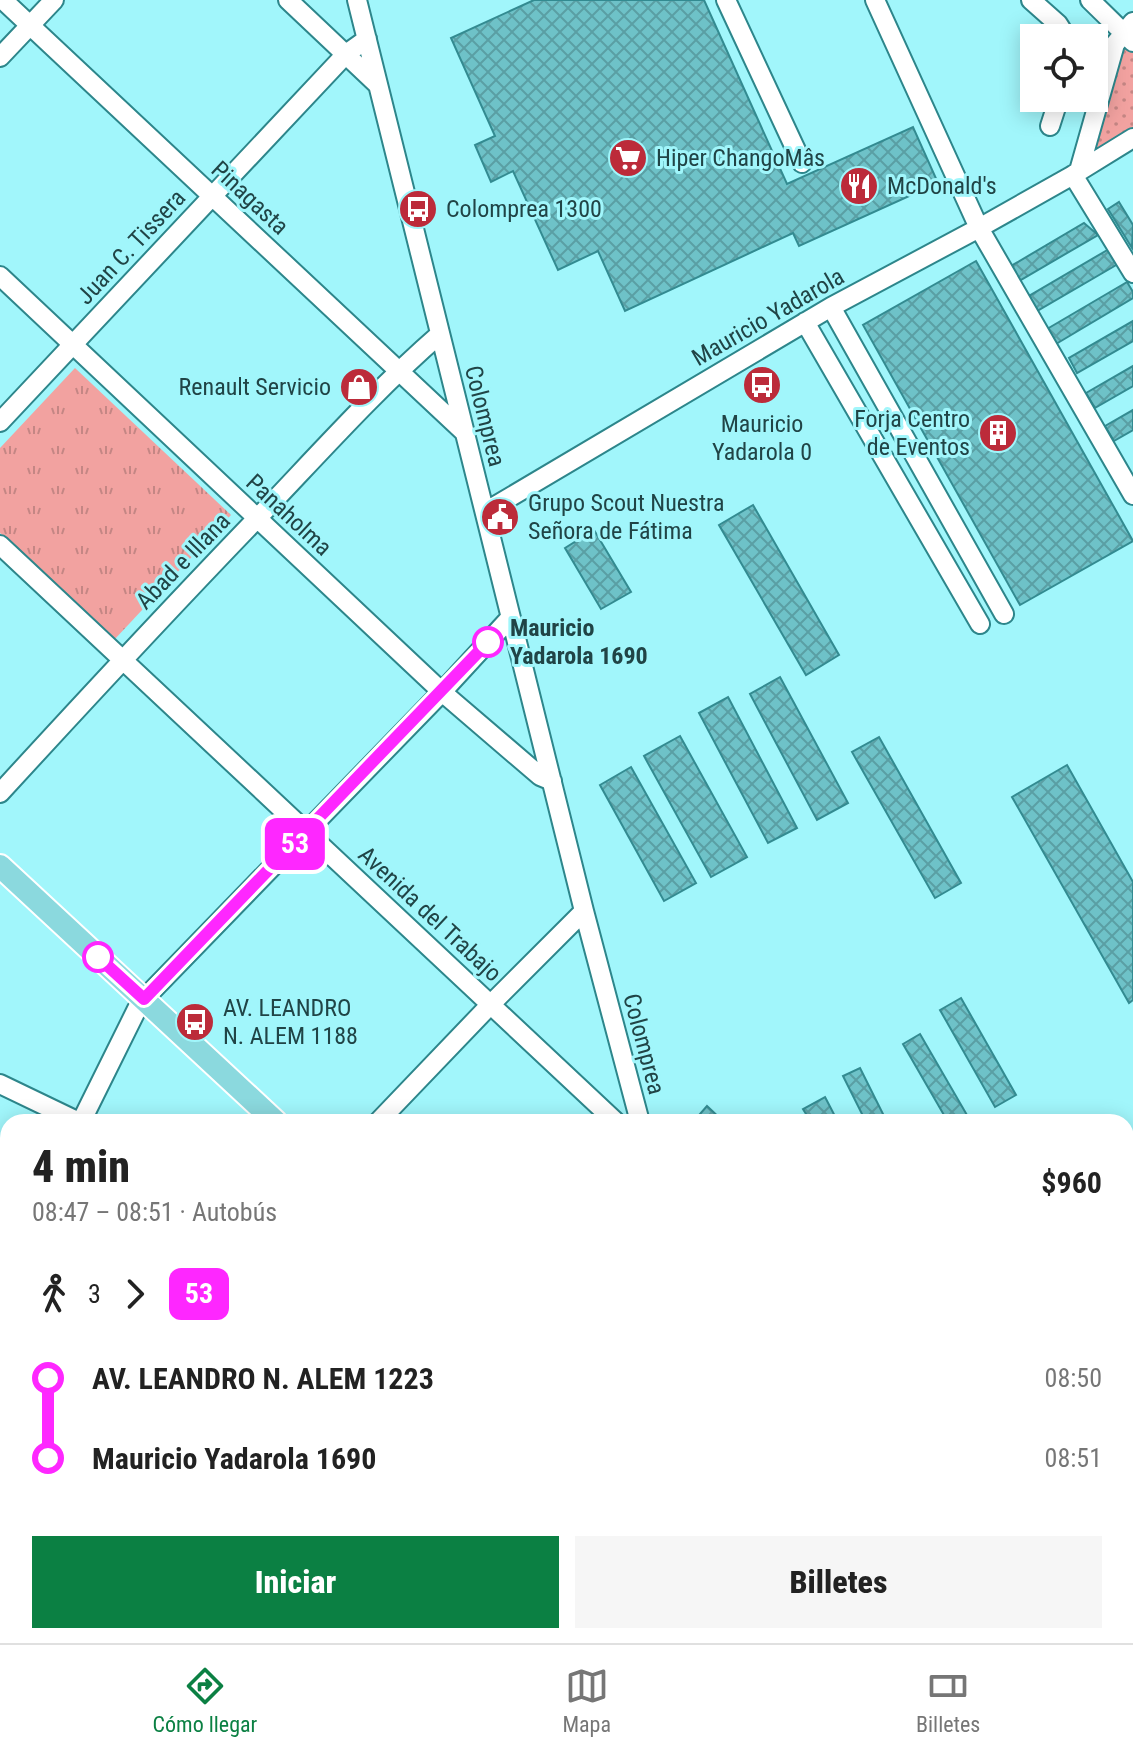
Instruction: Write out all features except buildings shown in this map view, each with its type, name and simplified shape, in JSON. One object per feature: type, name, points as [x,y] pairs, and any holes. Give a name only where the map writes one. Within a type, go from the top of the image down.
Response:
[{"type":"main road","points":[[0,866],[267,1114]]},
{"type":"street","name":"Pinagasta","points":[[3,0],[464,432]]},
{"type":"street","points":[[0,57],[54,0]]},
{"type":"street","points":[[288,0],[378,85]]},
{"type":"street","name":"Colomprea","points":[[357,0],[510,618],[638,1114]]},
{"type":"street","points":[[726,0],[802,163]]},
{"type":"street","points":[[875,0],[979,228],[1133,495]]},
{"type":"street","points":[[1031,0],[1058,24]]},
{"type":"street","points":[[1090,0],[1130,32],[1115,44],[1076,173],[1133,273]]},
{"type":"street","name":"Juan C. Tissera","points":[[0,422],[346,54],[367,39]]},
{"type":"street","points":[[1050,126],[1054,112]]},
{"type":"street","name":"Mauricio Yadarola","points":[[485,512],[805,322],[979,228],[1133,138]]},
{"type":"street","name":"Panaholma","points":[[0,276],[442,692],[540,776],[552,781]]},
{"type":"street","points":[[831,307],[1004,614]]},
{"type":"street","points":[[805,322],[980,624]]},
{"type":"street","name":"Abad e Illana","points":[[0,793],[123,658],[399,370],[440,334]]},
{"type":"street","name":"Avenida del Trabajo","points":[[0,545],[608,1114]]},
{"type":"street","points":[[951,574],[973,559]]},
{"type":"street","points":[[84,1114],[144,999],[510,618]]},
{"type":"street","points":[[386,1114],[584,911]]},
{"type":"street","points":[[0,1084],[63,1114]]},
{"type":"green space","points":[[1133,42],[1133,138],[1079,171],[1096,112],[1108,112],[1108,69],[1115,44]]},
{"type":"green space","points":[[75,368],[231,515],[114,640],[0,533],[0,448]]},
{"type":"bus line","name":"53","points":[[98,957],[144,999],[488,642]]},
{"type":"place","name":"Hiper ChangoMâs","points":[[628,158]]},
{"type":"place","name":"McDonald's","points":[[859,186]]},
{"type":"place","name":"Colomprea 1300","points":[[418,209]]},
{"type":"place","name":"Mauricio Yadarola 0","points":[[762,385]]},
{"type":"place","name":"Renault Servicio","points":[[359,387]]},
{"type":"place","name":"Forja Centro de Eventos","points":[[998,433]]},
{"type":"place","name":"Grupo Scout Nuestra Señora de Fátima","points":[[500,517]]},
{"type":"place","name":"Mauricio Yadarola 1690","points":[[488,642]]},
{"type":"place","name":"AV. LEANDRO N. ALEM 1188","points":[[195,1022]]}]
